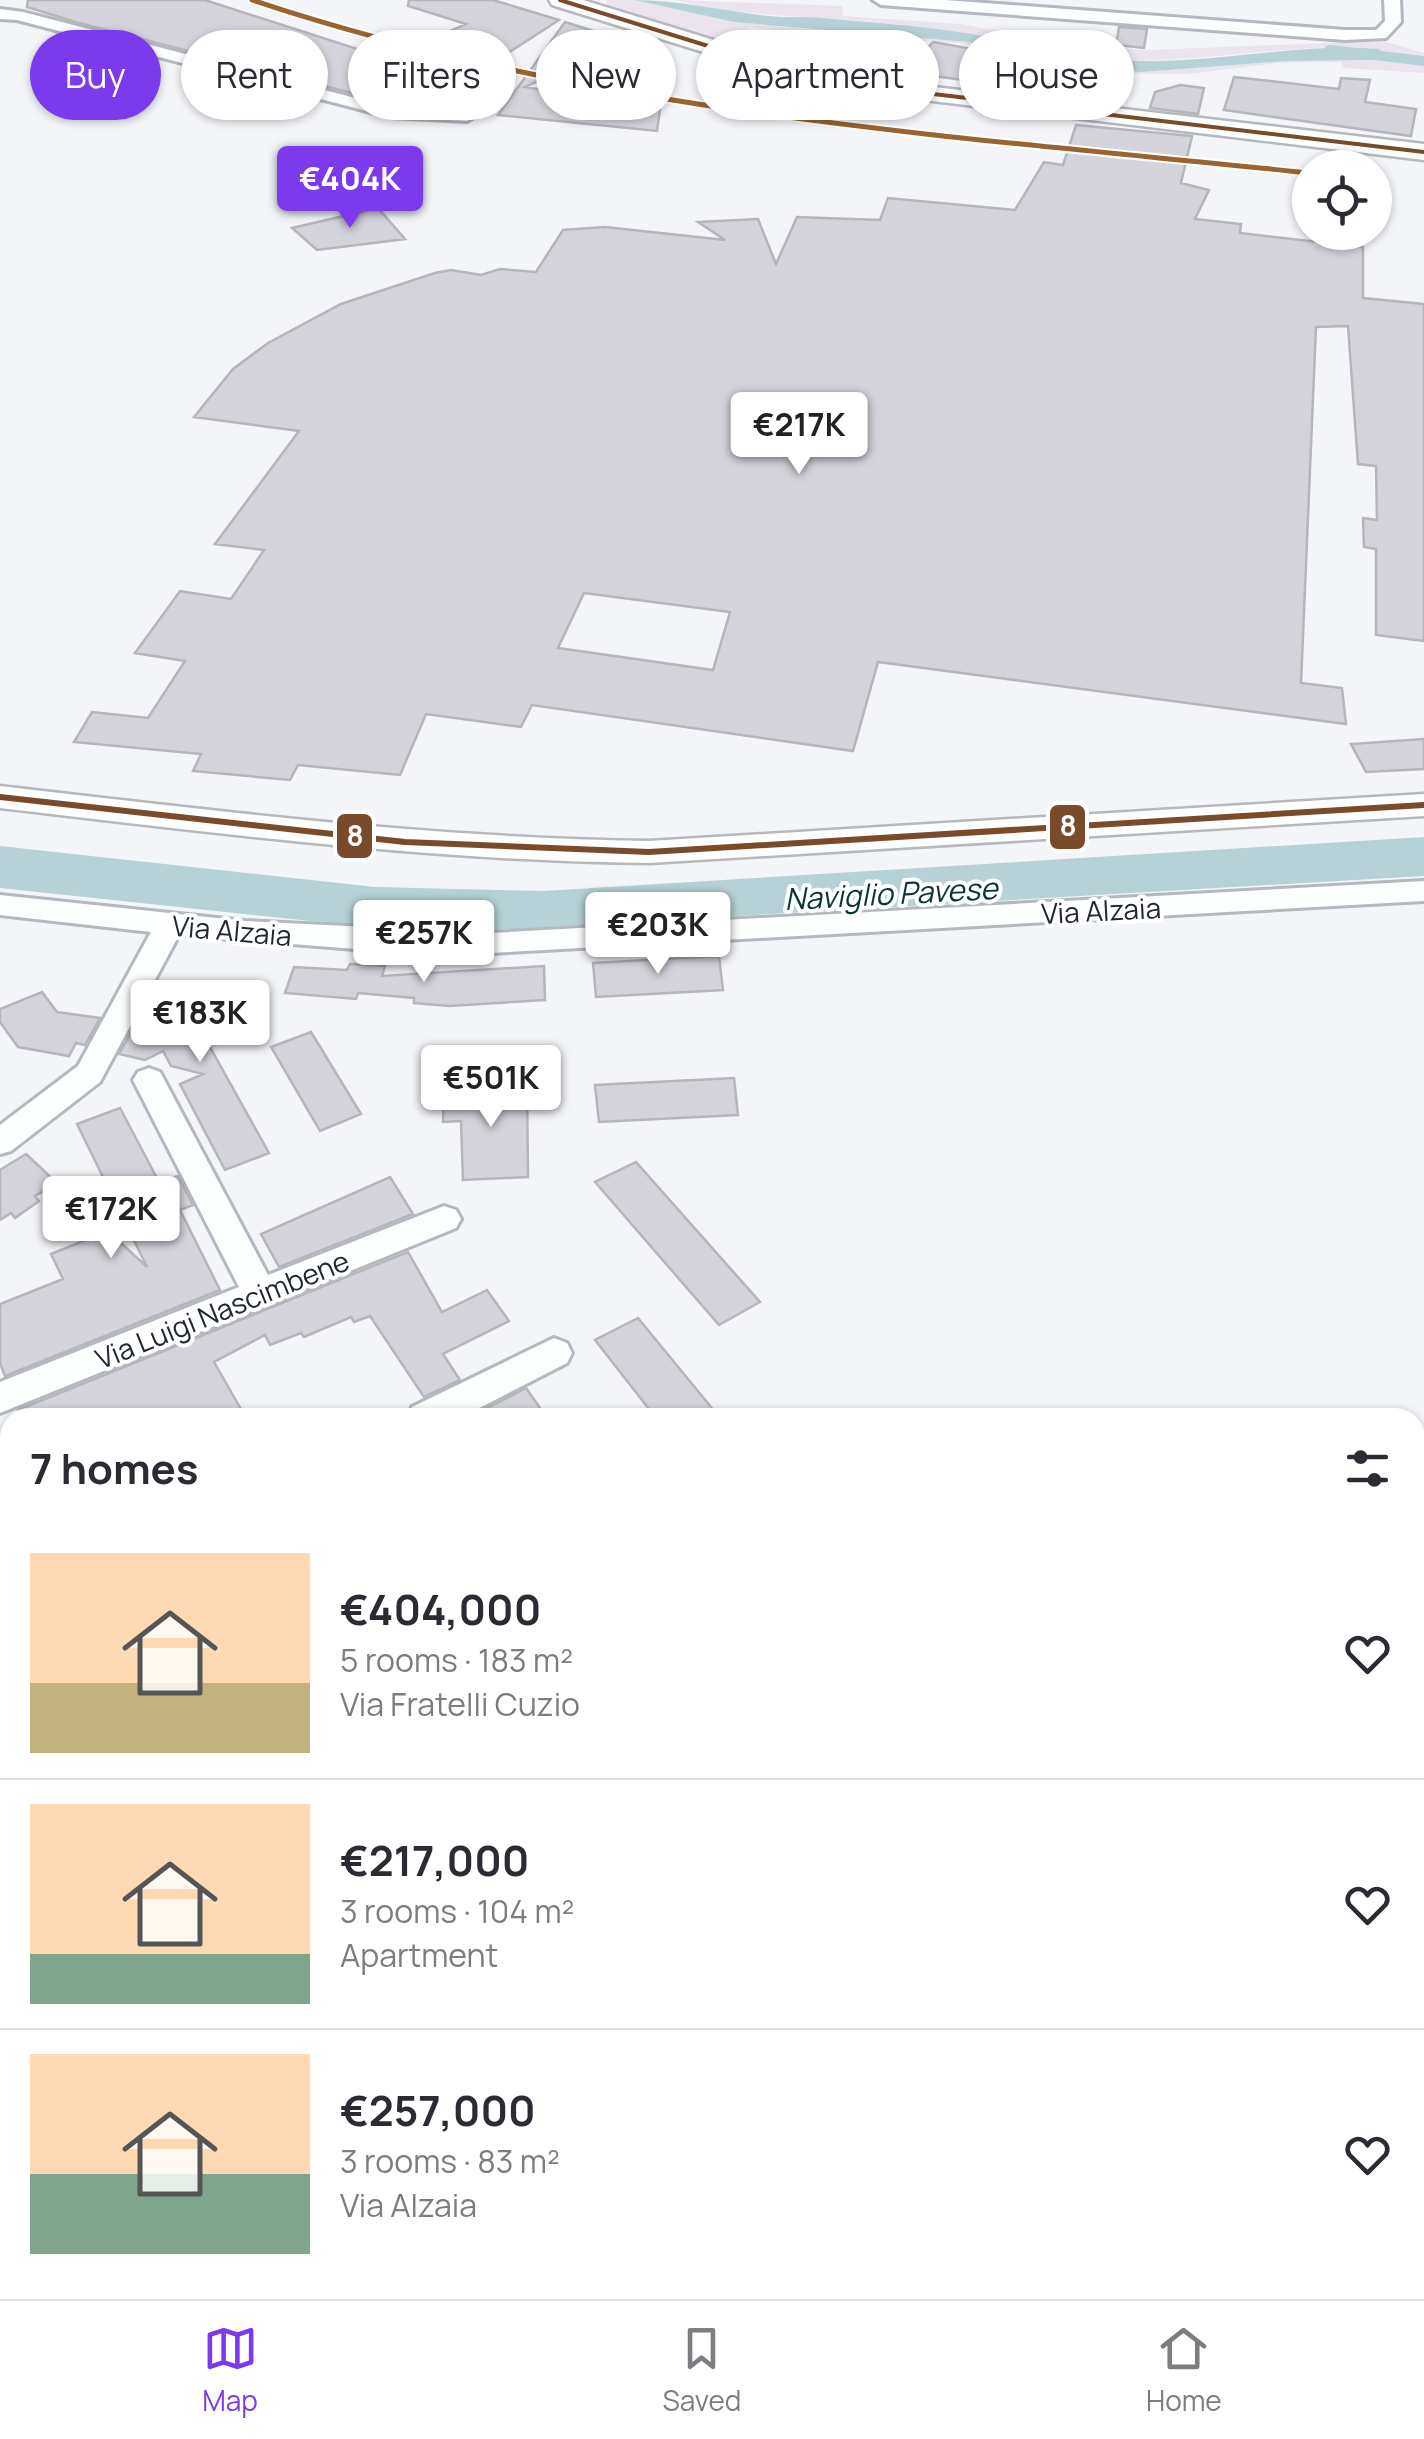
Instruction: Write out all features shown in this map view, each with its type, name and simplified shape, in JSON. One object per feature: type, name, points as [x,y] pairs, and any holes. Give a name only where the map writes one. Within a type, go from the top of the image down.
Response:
[{"type":"main road","points":[[570,1],[750,58],[874,87],[1424,152]]},
{"type":"street","points":[[881,0],[1345,36],[1380,35],[1393,22],[1392,0]]},
{"type":"street","points":[[0,14],[17,14],[348,101]]},
{"type":"street","points":[[0,797],[398,840],[578,853],[1424,805]]},
{"type":"street","name":"Via Alzaia","points":[[0,905],[170,925],[390,942],[558,942],[1424,892]]},
{"type":"street","points":[[0,1142],[90,1074],[170,925]]},
{"type":"street","points":[[149,1080],[260,1294]]},
{"type":"street","name":"Via Luigi Nascimbene","points":[[0,1398],[444,1219]]},
{"type":"street","points":[[445,1408],[554,1353]]},
{"type":"shaded area","points":[[606,0],[634,0],[734,22],[828,30],[750,27],[696,32],[608,5]]},
{"type":"shaded area","points":[[676,0],[842,6],[843,16],[995,30],[959,30],[959,34],[881,23],[734,11]]},
{"type":"shaded area","points":[[1383,41],[1424,53],[1424,73],[1343,68],[1341,62],[1279,63],[1188,74],[1134,72],[1286,61],[1372,60],[1378,49],[1315,48],[1160,60],[1134,60],[1134,49]]},
{"type":"water","points":[[634,0],[769,16],[924,27],[959,32],[959,41],[939,40],[939,30],[828,30],[734,22]]},
{"type":"water","points":[[1380,49],[1373,60],[1286,61],[1134,72],[1134,60]]},
{"type":"water","name":"Naviglio Pavese","points":[[1424,837],[1424,876],[498,930],[394,930],[0,888],[0,846],[375,887],[544,891]]},
{"type":"building","points":[[28,0],[205,0],[298,30],[181,30],[181,49],[161,44],[161,30],[106,30],[27,7]]},
{"type":"building","points":[[409,0],[493,0],[559,20],[544,30],[536,30],[536,35],[516,48],[516,30],[453,30],[466,24],[408,6]]},
{"type":"building","points":[[565,22],[590,30],[559,30]]},
{"type":"building","points":[[1147,29],[1144,48],[1134,47],[1134,30],[1118,30]]},
{"type":"building","points":[[328,40],[348,46],[348,92],[328,87]]},
{"type":"building","points":[[939,43],[959,47],[959,80],[939,77]]},
{"type":"building","points":[[536,62],[536,82],[525,87],[536,89],[536,119],[516,117],[516,90]]},
{"type":"building","points":[[1234,77],[1339,89],[1341,78],[1370,80],[1365,102],[1416,109],[1411,136],[1224,110]]},
{"type":"building","points":[[1180,85],[1204,88],[1198,114],[1150,108],[1155,92]]},
{"type":"building","points":[[548,120],[659,120],[657,131]]},
{"type":"building","points":[[1076,125],[1192,136],[1181,183],[1209,190],[1195,219],[1241,224],[1240,233],[1292,239],[1292,250],[1363,250],[1363,298],[1424,304],[1424,641],[1376,635],[1376,549],[1364,547],[1363,518],[1377,520],[1376,466],[1358,464],[1348,326],[1316,327],[1301,683],[1342,688],[1346,724],[878,662],[853,751],[532,705],[521,727],[426,714],[400,775],[298,765],[290,780],[193,771],[201,754],[74,742],[92,712],[148,718],[185,661],[135,653],[180,591],[231,599],[264,550],[215,544],[299,431],[194,417],[233,369],[268,343],[341,304],[435,273],[451,270],[481,275],[500,269],[536,272],[563,230],[605,227],[725,240],[698,222],[758,219],[776,264],[797,217],[880,220],[888,198],[1015,210],[1044,162],[1063,165]],"holes":[[[584,593],[730,612],[713,670],[558,648]]]},
{"type":"building","points":[[378,208],[405,239],[317,250],[292,228]]},
{"type":"building","points":[[1424,739],[1424,769],[1366,772],[1351,744]]},
{"type":"building","points":[[719,956],[723,990],[596,997],[593,963]]},
{"type":"building","points":[[350,964],[385,966],[382,976],[544,966],[545,1000],[449,1006],[358,993],[356,999],[285,993],[294,967],[347,970]]},
{"type":"building","points":[[163,985],[265,999],[201,1031],[269,1153],[225,1170],[180,1084],[203,1074],[171,1066],[163,1051],[145,1060],[119,1054],[136,1024],[142,1025]]},
{"type":"building","points":[[42,992],[57,1012],[100,1018],[85,1045],[76,1043],[69,1056],[18,1047],[0,1022],[0,1009]]},
{"type":"building","points":[[311,1032],[361,1114],[320,1131],[271,1047]]},
{"type":"building","points":[[734,1078],[738,1115],[599,1122],[595,1085]]},
{"type":"building","points":[[527,1086],[528,1177],[463,1180],[461,1121],[443,1122],[444,1089]]},
{"type":"building","points":[[120,1108],[159,1182],[178,1176],[193,1205],[180,1210],[220,1290],[5,1376],[0,1363],[0,1304],[63,1279],[51,1254],[108,1231],[147,1267],[77,1124]]},
{"type":"building","points":[[26,1154],[57,1183],[35,1196],[39,1201],[15,1218],[11,1213],[0,1220],[0,1170]]},
{"type":"building","points":[[636,1162],[760,1302],[719,1325],[595,1182]]},
{"type":"building","points":[[390,1177],[413,1214],[279,1267],[261,1234]]},
{"type":"building","points":[[408,1252],[442,1312],[487,1290],[509,1321],[443,1354],[460,1380],[424,1397],[370,1316],[354,1322],[351,1317],[304,1337],[301,1333],[270,1345],[265,1335],[214,1362],[240,1408],[23,1408]]},
{"type":"building","points":[[638,1318],[712,1408],[648,1408],[595,1340]]},
{"type":"building","points":[[526,1388],[540,1408],[488,1408]]},
{"type":"waterway","points":[[1331,50],[1424,61]]},
{"type":"transit line","points":[[252,0],[443,56],[637,94],[903,130],[1292,171]]},
{"type":"transit line","name":"8","points":[[560,0],[750,59],[874,87],[1424,152]]},
{"type":"transit line","name":"8","points":[[0,797],[405,842],[649,852],[1424,805]]}]
